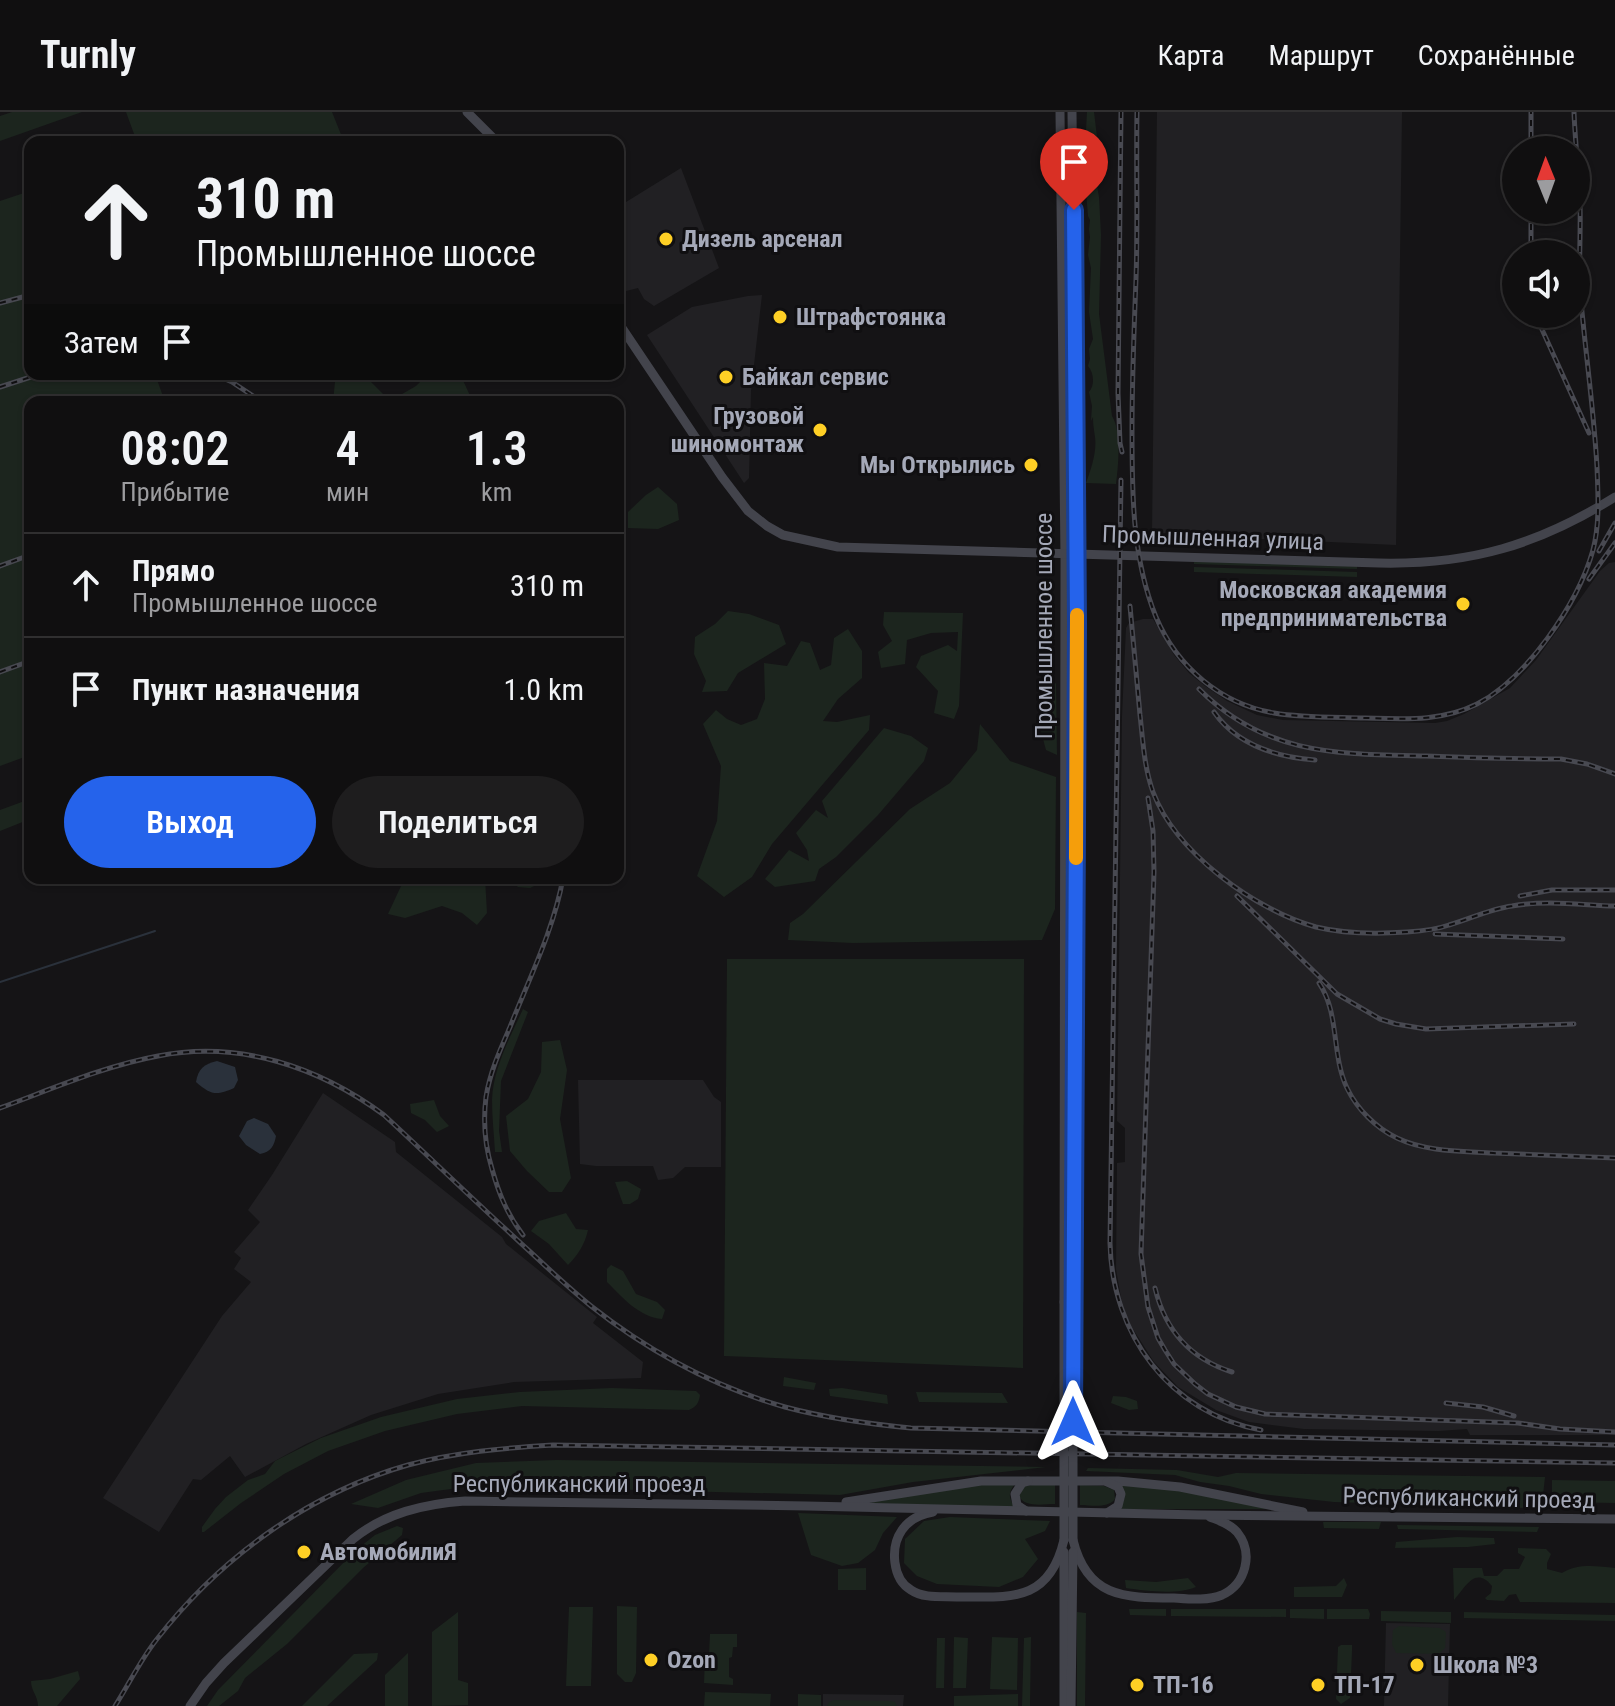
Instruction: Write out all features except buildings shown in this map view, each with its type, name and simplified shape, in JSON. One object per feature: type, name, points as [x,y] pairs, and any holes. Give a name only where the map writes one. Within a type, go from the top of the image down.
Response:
[{"type":"main road","points":[[467,112],[491,136]]},
{"type":"main road","name":"Промышленное шоссе","points":[[1060,112],[1069,1140]]},
{"type":"main road","name":"Промышленное шоссе","points":[[1069,1140],[1077,554],[1072,112]]},
{"type":"main road","points":[[1061,182],[1073,181]]},
{"type":"main road","name":"Промышленная улица","points":[[624,331],[748,511],[783,535],[838,547],[1379,563],[1445,561],[1484,555],[1541,536],[1615,497]]},
{"type":"main road","points":[[1069,1140],[1068,1540],[1071,1706]]},
{"type":"main road","points":[[1030,1512],[1017,1505],[1015,1494],[1022,1483],[1031,1480]]},
{"type":"main road","name":"Республиканский проезд","points":[[807,1506],[854,1502],[981,1481],[1102,1481],[1180,1487],[1323,1516]]},
{"type":"main road","points":[[1102,1481],[1118,1487],[1121,1494],[1118,1506],[1107,1513]]},
{"type":"main road","name":"Республиканский проезд","points":[[190,1706],[224,1663],[366,1528],[400,1512],[436,1504],[465,1501],[1199,1515],[1615,1519]]},
{"type":"main road","points":[[953,1510],[927,1513],[912,1520],[902,1530],[895,1543],[895,1563],[906,1588],[932,1596],[1011,1597],[1024,1593],[1049,1574],[1068,1540]]},
{"type":"main road","points":[[1068,1540],[1093,1579],[1114,1593],[1142,1598],[1204,1599],[1218,1596],[1234,1587],[1246,1561],[1237,1532],[1219,1520],[1199,1515]]},
{"type":"main road","points":[[1064,1706],[1068,1540]]},
{"type":"shaded area","points":[[12,112],[82,112],[0,141],[0,116]]},
{"type":"shaded area","points":[[126,112],[332,112],[342,136],[135,136]]},
{"type":"shaded area","points":[[1087,112],[1094,112],[1097,137],[1095,156],[1098,163],[1096,180],[1101,235],[1099,314],[1118,440],[1116,484],[1086,483],[1095,443],[1089,392],[1093,379],[1088,366],[1093,339],[1089,312],[1090,220],[1084,167]]},
{"type":"shaded area","points":[[1157,112],[1402,112],[1396,545],[1152,534]]},
{"type":"shaded area","name":"Дизель арсенал","points":[[681,168],[719,268],[654,306],[644,299],[638,288],[626,291],[624,203]]},
{"type":"shaded area","points":[[24,193],[24,380],[157,380],[163,396],[24,396],[24,757],[0,766],[0,201]]},
{"type":"shaded area","points":[[1065,195],[1070,195],[1073,535],[1070,540],[1069,538]]},
{"type":"shaded area","name":"Байкал сервис","points":[[762,295],[751,391],[749,478],[744,483],[647,335],[692,307]]},
{"type":"shaded area","points":[[369,380],[385,396],[334,396],[335,382]]},
{"type":"shaded area","points":[[422,380],[463,380],[470,396],[399,396]]},
{"type":"shaded area","points":[[658,487],[677,504],[679,520],[658,529],[628,528],[628,512]]},
{"type":"shaded area","points":[[1194,560],[1357,566],[1357,569],[1194,564]]},
{"type":"shaded area","points":[[1615,562],[1615,1435],[1470,1435],[1467,1429],[1304,1429],[1249,1422],[1216,1410],[1178,1387],[1154,1362],[1126,1315],[1116,1269],[1117,1163],[1125,1162],[1125,1128],[1117,1121],[1126,628],[1129,623],[1153,619],[1174,655],[1189,673],[1227,701],[1257,715],[1283,720],[1435,723],[1464,714],[1510,688],[1536,660],[1600,571]]},
{"type":"shaded area","points":[[1194,567],[1357,572],[1357,577],[1194,572]]},
{"type":"shaded area","points":[[1071,569],[1073,573],[1069,1022],[1067,987]]},
{"type":"shaded area","points":[[728,611],[749,614],[779,625],[786,644],[738,673],[727,691],[702,692],[706,681],[694,654],[695,637]]},
{"type":"shaded area","points":[[884,612],[963,613],[959,706],[954,719],[934,713],[938,691],[916,667],[921,656],[948,645],[957,651],[958,632],[931,633],[907,640],[905,664],[881,668],[878,652],[892,641],[883,625]]},
{"type":"shaded area","points":[[848,629],[862,651],[862,678],[838,699],[823,721],[837,722],[870,715],[869,730],[772,844],[752,877],[724,897],[697,876],[717,821],[721,766],[703,724],[716,710],[741,725],[757,719],[765,699],[764,663],[787,666],[801,641],[810,643],[820,670],[831,665],[834,638]]},
{"type":"shaded area","points":[[1056,683],[1057,755],[1046,750],[1039,724],[1039,697]]},
{"type":"shaded area","points":[[980,724],[1010,761],[1056,777],[1055,909],[1042,940],[853,943],[788,940],[790,923],[803,914],[910,809],[950,783],[977,750]]},
{"type":"shaded area","points":[[884,728],[911,736],[928,748],[924,761],[878,815],[836,857],[819,869],[815,881],[775,887],[765,879],[789,850],[809,861],[807,850],[796,833],[816,810],[828,818],[822,801]]},
{"type":"shaded area","points":[[24,801],[24,821],[0,831],[0,810]]},
{"type":"shaded area","points":[[402,884],[485,884],[487,913],[477,925],[462,913],[442,906],[405,918],[388,914]]},
{"type":"shaded area","points":[[515,884],[538,884],[530,888]]},
{"type":"shaded area","points":[[727,959],[1024,959],[1023,1368],[724,1356]]},
{"type":"shaded area","points":[[523,1009],[528,1012],[501,1081],[499,1131],[502,1152],[495,1152],[492,1106],[495,1077]]},
{"type":"shaded area","points":[[560,1040],[567,1070],[560,1119],[571,1178],[562,1192],[549,1192],[510,1151],[506,1116],[528,1099],[541,1072],[542,1042]]},
{"type":"shaded area","points":[[217,1061],[235,1067],[238,1080],[234,1088],[218,1093],[210,1092],[196,1082],[202,1068]]},
{"type":"shaded area","points":[[578,1080],[703,1080],[721,1102],[721,1167],[685,1167],[673,1178],[658,1180],[653,1166],[580,1164]]},
{"type":"shaded area","points":[[323,1093],[395,1142],[396,1152],[597,1317],[593,1323],[643,1362],[641,1378],[514,1382],[438,1394],[371,1415],[306,1444],[245,1477],[230,1456],[201,1480],[193,1479],[159,1532],[103,1498],[222,1316],[251,1282],[234,1269],[241,1258],[234,1252],[260,1222],[248,1210]]},
{"type":"shaded area","points":[[434,1100],[440,1116],[449,1126],[437,1132],[425,1120],[411,1113],[410,1104]]},
{"type":"shaded area","points":[[254,1118],[268,1124],[276,1136],[271,1148],[260,1154],[239,1136],[247,1121]]},
{"type":"shaded area","points":[[627,1181],[641,1189],[638,1199],[623,1204],[615,1182]]},
{"type":"shaded area","points":[[566,1213],[576,1229],[588,1230],[581,1249],[568,1265],[549,1244],[531,1231],[539,1221]]},
{"type":"shaded area","points":[[611,1265],[623,1271],[636,1294],[657,1302],[665,1310],[662,1319],[638,1310],[607,1282],[607,1269]]},
{"type":"shaded area","points":[[784,1377],[816,1383],[814,1390],[783,1386]]},
{"type":"shaded area","points":[[612,1388],[696,1391],[700,1395],[697,1404],[689,1410],[522,1406],[457,1414],[385,1431],[328,1451],[284,1474],[202,1532],[202,1527],[226,1497],[248,1480],[265,1474],[275,1461],[321,1438],[381,1417],[457,1399],[520,1392]]},
{"type":"shaded area","points":[[829,1389],[887,1395],[888,1404],[830,1396]]},
{"type":"shaded area","points":[[916,1392],[1002,1393],[1008,1403],[919,1402]]},
{"type":"shaded area","points":[[1113,1396],[1137,1401],[1138,1409],[1129,1410],[1111,1403]]},
{"type":"shaded area","points":[[557,1460],[1046,1467],[913,1482],[840,1495],[473,1486],[421,1493],[378,1508],[351,1504],[406,1480],[476,1463]]},
{"type":"shaded area","points":[[1088,1468],[1177,1470],[1218,1477],[1236,1473],[1545,1477],[1542,1505],[1527,1508],[1334,1502],[1261,1494],[1175,1475],[1086,1471]]},
{"type":"shaded area","points":[[1552,1480],[1615,1481],[1615,1503],[1560,1502],[1552,1499]]},
{"type":"shaded area","points":[[1015,1484],[1010,1496],[1016,1508],[867,1503],[974,1485]]},
{"type":"shaded area","points":[[1120,1484],[1179,1489],[1275,1509],[1120,1509],[1124,1490]]},
{"type":"shaded area","points":[[1055,1485],[1055,1504],[1035,1504],[1022,1500],[1019,1496],[1024,1486]]},
{"type":"shaded area","points":[[1080,1485],[1104,1486],[1114,1490],[1115,1499],[1103,1505],[1080,1505]]},
{"type":"shaded area","points":[[798,1513],[897,1517],[883,1533],[875,1550],[858,1563],[842,1566],[811,1555]]},
{"type":"shaded area","points":[[950,1517],[1050,1521],[1045,1531],[1025,1539],[1038,1559],[1023,1577],[999,1587],[937,1584],[917,1576],[904,1563],[905,1539],[924,1521]]},
{"type":"shaded area","points":[[1323,1522],[1381,1522],[1379,1529],[1324,1528]]},
{"type":"shaded area","points":[[1397,1525],[1539,1527],[1537,1532],[1398,1529]]},
{"type":"shaded area","points":[[397,1526],[403,1528],[402,1535],[363,1568],[287,1644],[245,1678],[238,1691],[219,1706],[207,1706],[218,1690],[355,1551],[375,1535]]},
{"type":"shaded area","points":[[1457,1537],[1494,1538],[1495,1544],[1395,1548],[1396,1542]]},
{"type":"shaded area","points":[[1518,1548],[1546,1549],[1551,1554],[1547,1569],[1562,1573],[1581,1566],[1615,1568],[1615,1603],[1520,1602],[1516,1594],[1509,1595],[1504,1601],[1487,1600],[1485,1598],[1491,1593],[1492,1586],[1480,1578],[1466,1585],[1454,1600],[1453,1568],[1482,1568],[1484,1576],[1497,1576],[1504,1569],[1519,1569],[1525,1557],[1518,1553]]},
{"type":"shaded area","points":[[866,1568],[866,1590],[838,1590],[838,1569]]},
{"type":"shaded area","points":[[1188,1578],[1196,1587],[1171,1592],[1126,1588],[1125,1580],[1156,1582]]},
{"type":"shaded area","points":[[1344,1578],[1347,1585],[1342,1597],[1294,1597],[1294,1587],[1336,1586]]},
{"type":"shaded area","points":[[617,1606],[637,1607],[636,1673],[632,1682],[625,1682],[617,1674]]},
{"type":"shaded area","points":[[569,1607],[593,1607],[591,1686],[566,1686]]},
{"type":"shaded area","points":[[1129,1609],[1166,1609],[1166,1616],[1130,1615]]},
{"type":"shaded area","points":[[1171,1609],[1286,1609],[1286,1617],[1171,1616]]},
{"type":"shaded area","points":[[1290,1609],[1324,1609],[1324,1619],[1290,1618]]},
{"type":"shaded area","points":[[1327,1609],[1368,1609],[1370,1614],[1369,1619],[1327,1619]]},
{"type":"shaded area","points":[[1381,1611],[1451,1612],[1451,1623],[1381,1621]]},
{"type":"shaded area","points":[[458,1612],[458,1680],[468,1683],[468,1705],[432,1706],[432,1632]]},
{"type":"shaded area","points":[[1077,1612],[1086,1613],[1085,1706],[1077,1706]]},
{"type":"shaded area","points":[[1464,1612],[1615,1615],[1615,1621],[1464,1618]]},
{"type":"shaded area","name":"Школа №3","points":[[1386,1623],[1450,1624],[1448,1706],[1384,1706]]},
{"type":"shaded area","points":[[1399,1626],[1440,1628],[1446,1632],[1445,1648],[1439,1654],[1396,1653],[1392,1644],[1393,1630]]},
{"type":"shaded area","points":[[710,1634],[737,1634],[737,1647],[733,1647],[732,1657],[729,1658],[729,1677],[733,1679],[733,1685],[704,1683]]},
{"type":"shaded area","points":[[954,1637],[968,1638],[966,1688],[953,1688]]},
{"type":"shaded area","points":[[992,1637],[1018,1638],[1017,1690],[990,1689]]},
{"type":"shaded area","points":[[1031,1637],[1030,1706],[1022,1706],[1024,1638]]},
{"type":"shaded area","points":[[937,1638],[945,1638],[944,1688],[936,1688]]},
{"type":"shaded area","points":[[1352,1645],[1352,1651],[1350,1698],[1341,1704],[1336,1699],[1338,1647]]},
{"type":"shaded area","points":[[378,1653],[377,1660],[327,1706],[302,1706],[354,1654]]},
{"type":"shaded area","points":[[408,1653],[408,1706],[385,1706],[385,1675]]},
{"type":"shaded area","points":[[78,1671],[80,1679],[57,1706],[38,1706],[31,1681]]},
{"type":"shaded area","points":[[705,1692],[771,1694],[770,1706],[704,1706]]},
{"type":"shaded area","points":[[798,1694],[821,1695],[821,1706],[798,1706]]},
{"type":"shaded area","points":[[823,1694],[904,1695],[903,1706],[823,1706]]},
{"type":"shaded area","points":[[1018,1694],[1018,1706],[954,1706],[954,1696]]},
{"type":"shaded area","points":[[834,1700],[890,1701],[897,1706],[827,1706]]},
{"type":"waterway","points":[[0,982],[155,931]]},
{"type":"railway","points":[[1121,112],[1118,393],[1122,452]]},
{"type":"railway","points":[[1137,112],[1133,501],[1142,572],[1156,617],[1176,652],[1189,667],[1219,692],[1236,701],[1285,715],[1394,719],[1436,717],[1463,710],[1477,704],[1514,677],[1563,616],[1593,550],[1598,519],[1597,467],[1580,289],[1580,203],[1574,112]]},
{"type":"railway","points":[[1531,112],[1531,136]]},
{"type":"railway","points":[[1531,224],[1531,240]]},
{"type":"railway","points":[[0,303],[24,297]]},
{"type":"railway","points":[[1541,328],[1589,433]]},
{"type":"railway","points":[[0,387],[24,379]]},
{"type":"railway","points":[[228,380],[253,396]]},
{"type":"railway","points":[[1121,480],[1110,1243],[1113,1276],[1134,1338],[1173,1387],[1199,1406],[1228,1421],[1261,1430]]},
{"type":"railway","points":[[1599,551],[1615,523]]},
{"type":"railway","points":[[1589,579],[1615,543]]},
{"type":"railway","points":[[0,566],[24,557]]},
{"type":"railway","points":[[1130,606],[1144,754],[1153,792],[1164,815],[1180,836],[1220,876],[1244,893],[1292,919],[1316,927],[1362,933],[1433,929],[1496,909],[1525,904],[1615,906]]},
{"type":"railway","points":[[0,672],[24,663]]},
{"type":"railway","points":[[1199,689],[1224,711],[1250,727],[1305,747],[1363,754],[1561,759],[1615,774]]},
{"type":"railway","points":[[1214,712],[1246,741],[1286,756],[1315,760]]},
{"type":"railway","points":[[1148,798],[1154,872],[1141,1254],[1148,1307],[1158,1338],[1174,1364],[1208,1394],[1236,1407],[1265,1414],[1518,1423],[1615,1432]]},
{"type":"railway","points":[[523,1235],[504,1204],[490,1160],[485,1133],[486,1097],[496,1061],[547,935],[562,884]]},
{"type":"railway","points":[[1520,896],[1552,890],[1615,890]]},
{"type":"railway","points":[[1237,896],[1337,994],[1380,1019],[1426,1029],[1574,1024]]},
{"type":"railway","points":[[1435,934],[1563,939]]},
{"type":"railway","points":[[1319,983],[1330,1008],[1339,1062],[1347,1088],[1362,1110],[1389,1134],[1408,1143],[1444,1150],[1615,1158]]},
{"type":"railway","points":[[0,1108],[118,1066],[189,1052],[248,1055],[306,1071],[333,1083],[384,1115],[568,1286],[636,1338],[683,1366],[733,1389],[816,1414],[911,1428],[1615,1445]]},
{"type":"railway","points":[[1155,1288],[1165,1317],[1182,1341],[1204,1359],[1232,1372]]},
{"type":"railway","points":[[1446,1403],[1483,1407],[1514,1416]]},
{"type":"railway","points":[[115,1706],[151,1647],[182,1609],[238,1556],[269,1532],[302,1511],[371,1477],[408,1465],[462,1454],[553,1445],[1615,1463]]},
{"type":"slow traffic","points":[[1076,858],[1077,615]]},
{"type":"place","name":"Дизель арсенал","points":[[666,239]]},
{"type":"place","name":"Штрафстоянка","points":[[780,317]]},
{"type":"place","name":"Байкал сервис","points":[[726,377]]},
{"type":"place","name":"Грузовой шиномонтаж","points":[[820,430]]},
{"type":"place","name":"Мы Открылись","points":[[1031,465]]},
{"type":"place","name":"Московская академия предпринимательства","points":[[1463,604]]},
{"type":"place","name":"АвтомобилиЯ","points":[[304,1552]]},
{"type":"place","name":"Ozon","points":[[651,1660]]},
{"type":"place","name":"Школа №3","points":[[1417,1665]]},
{"type":"place","name":"ТП-16","points":[[1137,1685]]},
{"type":"place","name":"ТП-17","points":[[1318,1685]]},
{"type":"route","points":[[1073,1422],[1077,623],[1074,210]]}]
